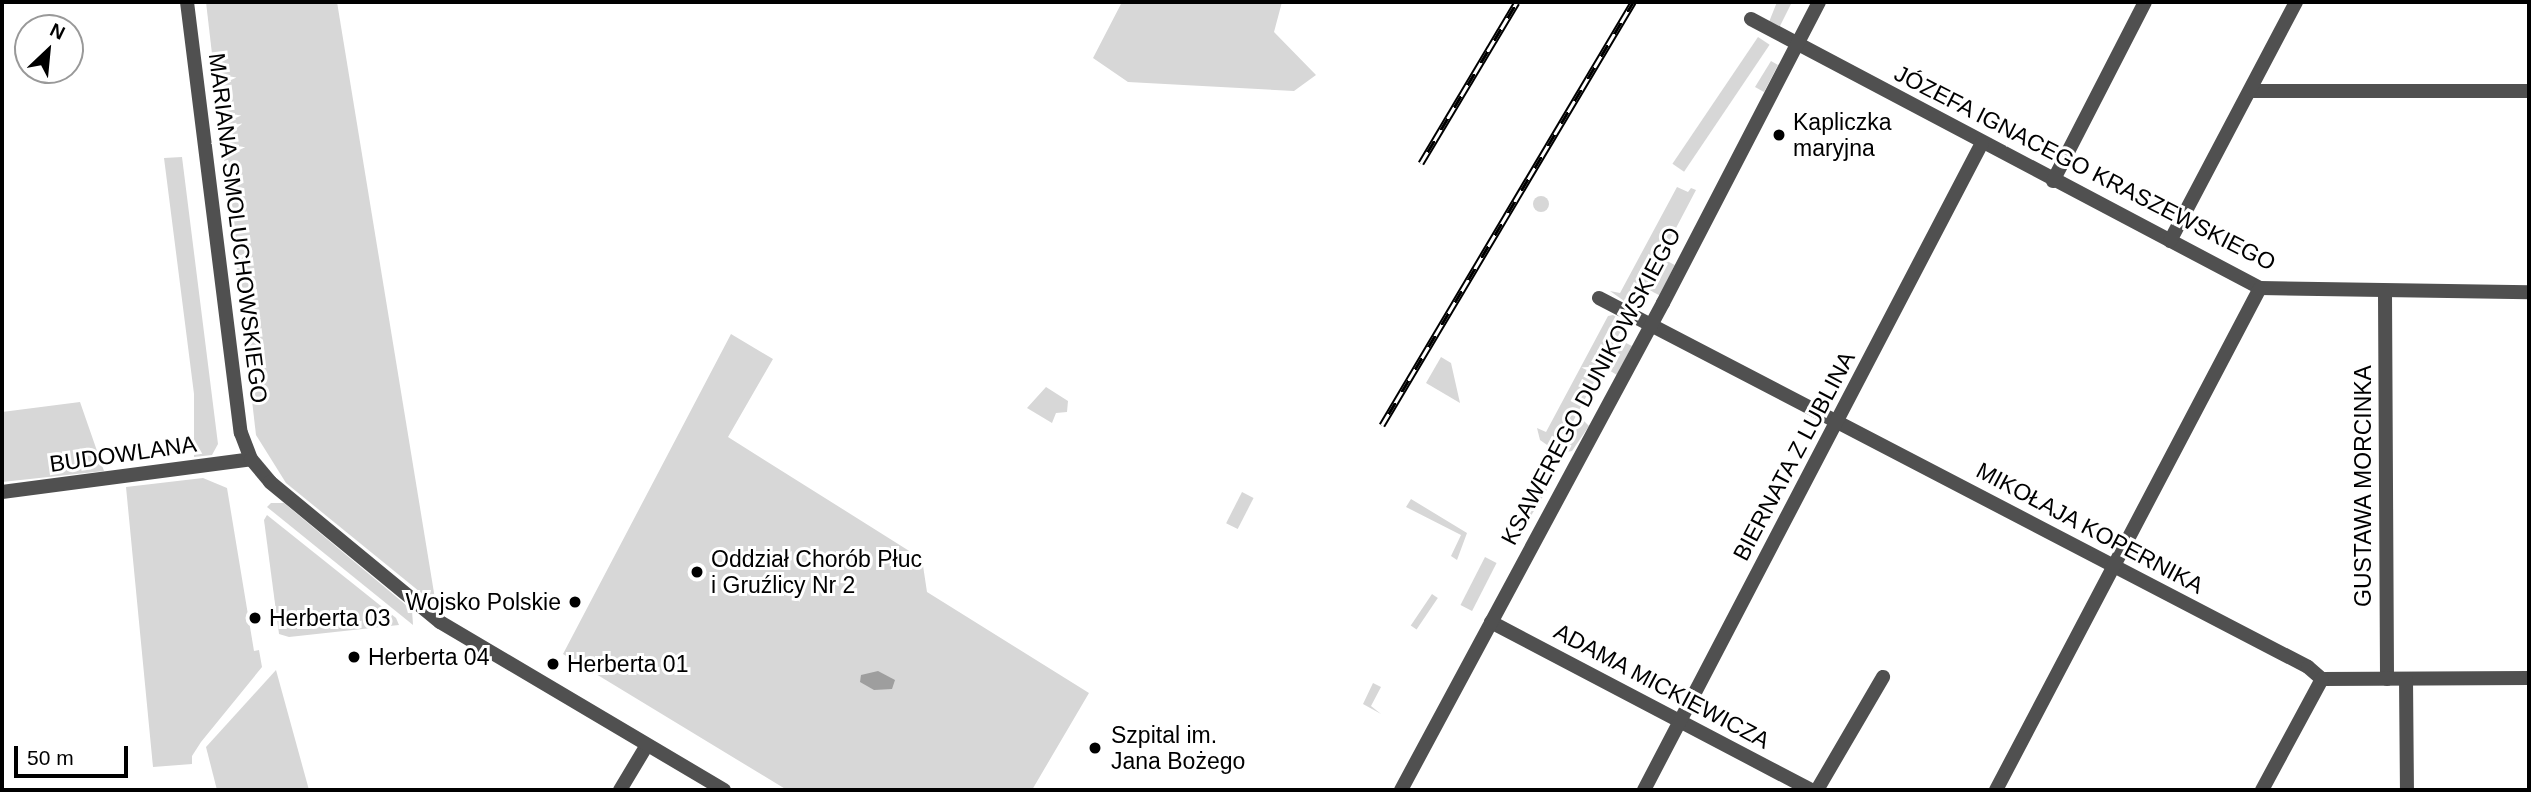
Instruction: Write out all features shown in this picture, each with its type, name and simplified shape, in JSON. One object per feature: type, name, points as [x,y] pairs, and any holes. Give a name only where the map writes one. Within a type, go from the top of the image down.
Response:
[{"type":"street","name":"MARIANA SMOLUCHOWSKIEGO","points":[[187,2],[241,433],[251,459]]},
{"type":"street","name":"KSAWEREGO DUNIKOWSKIEGO","points":[[1401,790],[1651,325],[1819,2]]},
{"type":"street","points":[[2053,181],[2145,2]]},
{"type":"street","points":[[2170,241],[2296,2]]},
{"type":"street","name":"JÓZEFA IGNACEGO KRASZEWSKIEGO","points":[[1751,19],[1982,144],[2260,288],[2385,293],[2529,292]]},
{"type":"street","points":[[2250,91],[2529,91]]},
{"type":"street","name":"BIERNATA Z LUBLINA","points":[[1644,790],[1982,144]]},
{"type":"street","points":[[1996,790],[2260,288]]},
{"type":"street","name":"GUSTAWA MORCINKA","points":[[2385,293],[2386,679]]},
{"type":"street","name":"MIKOŁAJA KOPERNIKA","points":[[1599,298],[2308,667],[2322,679]]},
{"type":"street","name":"BUDOWLANA","points":[[2,492],[251,459]]},
{"type":"street","points":[[251,459],[270,482],[440,622],[647,745],[707,786],[724,790]]},
{"type":"street","name":"ADAMA MICKIEWICZA","points":[[1490,622],[1814,790]]},
{"type":"street","points":[[1814,790],[1883,677]]},
{"type":"street","points":[[2262,790],[2322,679],[2529,678]]},
{"type":"street","points":[[2406,679],[2407,790]]},
{"type":"street","points":[[620,790],[647,745]]},
{"type":"shaded area","points":[[206,2],[337,2],[436,605],[286,483],[256,435]]},
{"type":"shaded area","points":[[1122,2],[1282,2],[1274,32],[1316,75],[1294,91],[1128,82],[1093,58]]},
{"type":"shaded area","points":[[1777,2],[1792,2],[1779,28],[1769,22]]},
{"type":"shaded area","points":[[1758,37],[1770,45],[1684,172],[1672,164]]},
{"type":"shaded area","points":[[1771,61],[1778,65],[1764,92],[1755,87]]},
{"type":"shaded area","points":[[182,157],[218,444],[212,455],[194,457],[194,394],[164,158]]},
{"type":"shaded area","points":[[1677,187],[1688,192],[1691,188],[1696,190],[1634,308],[1610,291],[1620,293]]},
{"type":"shaded area","points":[[1541,196],[1547,198],[1547,210],[1541,212],[1535,210],[1533,204],[1535,198]]},
{"type":"shaded area","points":[[1665,260],[1675,265],[1659,295],[1650,290]]},
{"type":"shaded area","points":[[1613,315],[1625,323],[1557,452],[1540,440],[1537,428],[1546,432],[1608,316]]},
{"type":"shaded area","points":[[731,334],[773,359],[728,437],[922,559],[927,592],[1089,693],[1032,790],[787,790],[563,654]]},
{"type":"shaded area","points":[[1624,342],[1632,346],[1617,375],[1607,369]]},
{"type":"shaded area","points":[[1441,357],[1451,363],[1460,403],[1426,383]]},
{"type":"shaded area","points":[[1046,387],[1068,401],[1067,412],[1056,413],[1052,423],[1027,408]]},
{"type":"shaded area","points":[[80,402],[104,471],[2,482],[2,412]]},
{"type":"shaded area","points":[[1581,418],[1589,426],[1572,451],[1562,453]]},
{"type":"shaded area","points":[[1553,467],[1552,482],[1527,522],[1518,527]]},
{"type":"shaded area","points":[[203,478],[227,488],[254,651],[259,650],[262,667],[201,742],[192,756],[192,764],[153,767],[126,487]]},
{"type":"shaded area","points":[[1242,492],[1254,498],[1238,529],[1226,523]]},
{"type":"shaded area","points":[[1411,499],[1467,533],[1457,560],[1451,556],[1461,535],[1406,507]]},
{"type":"shaded area","points":[[271,503],[284,503],[412,610],[413,625],[267,507]]},
{"type":"shaded area","points":[[267,515],[396,618],[399,625],[289,637],[279,634],[264,520]]},
{"type":"shaded area","points":[[1485,557],[1497,563],[1472,611],[1460,605]]},
{"type":"shaded area","points":[[1432,594],[1438,598],[1417,629],[1411,626]]},
{"type":"shaded area","points":[[276,670],[309,790],[217,790],[206,747]]},
{"type":"shaded area","points":[[878,671],[895,680],[892,689],[874,690],[860,682],[861,675]]},
{"type":"shaded area","points":[[1373,683],[1381,687],[1371,706],[1381,714],[1363,704]]},
{"type":"railway","points":[[1421,163],[1517,2]]},
{"type":"railway","points":[[1382,425],[1633,2]]},
{"type":"place","name":"Kapliczka maryjna","points":[[1779,135]]},
{"type":"place","name":"Oddział Chorób Płuc i Gruźlicy Nr 2","points":[[697,572]]},
{"type":"place","name":"Wojsko Polskie","points":[[575,602]]},
{"type":"place","name":"Herberta 03","points":[[255,618]]},
{"type":"place","name":"Herberta 04","points":[[354,657]]},
{"type":"place","name":"Herberta 01","points":[[553,664]]},
{"type":"place","name":"Szpital im. Jana Bożego","points":[[1095,748]]}]
